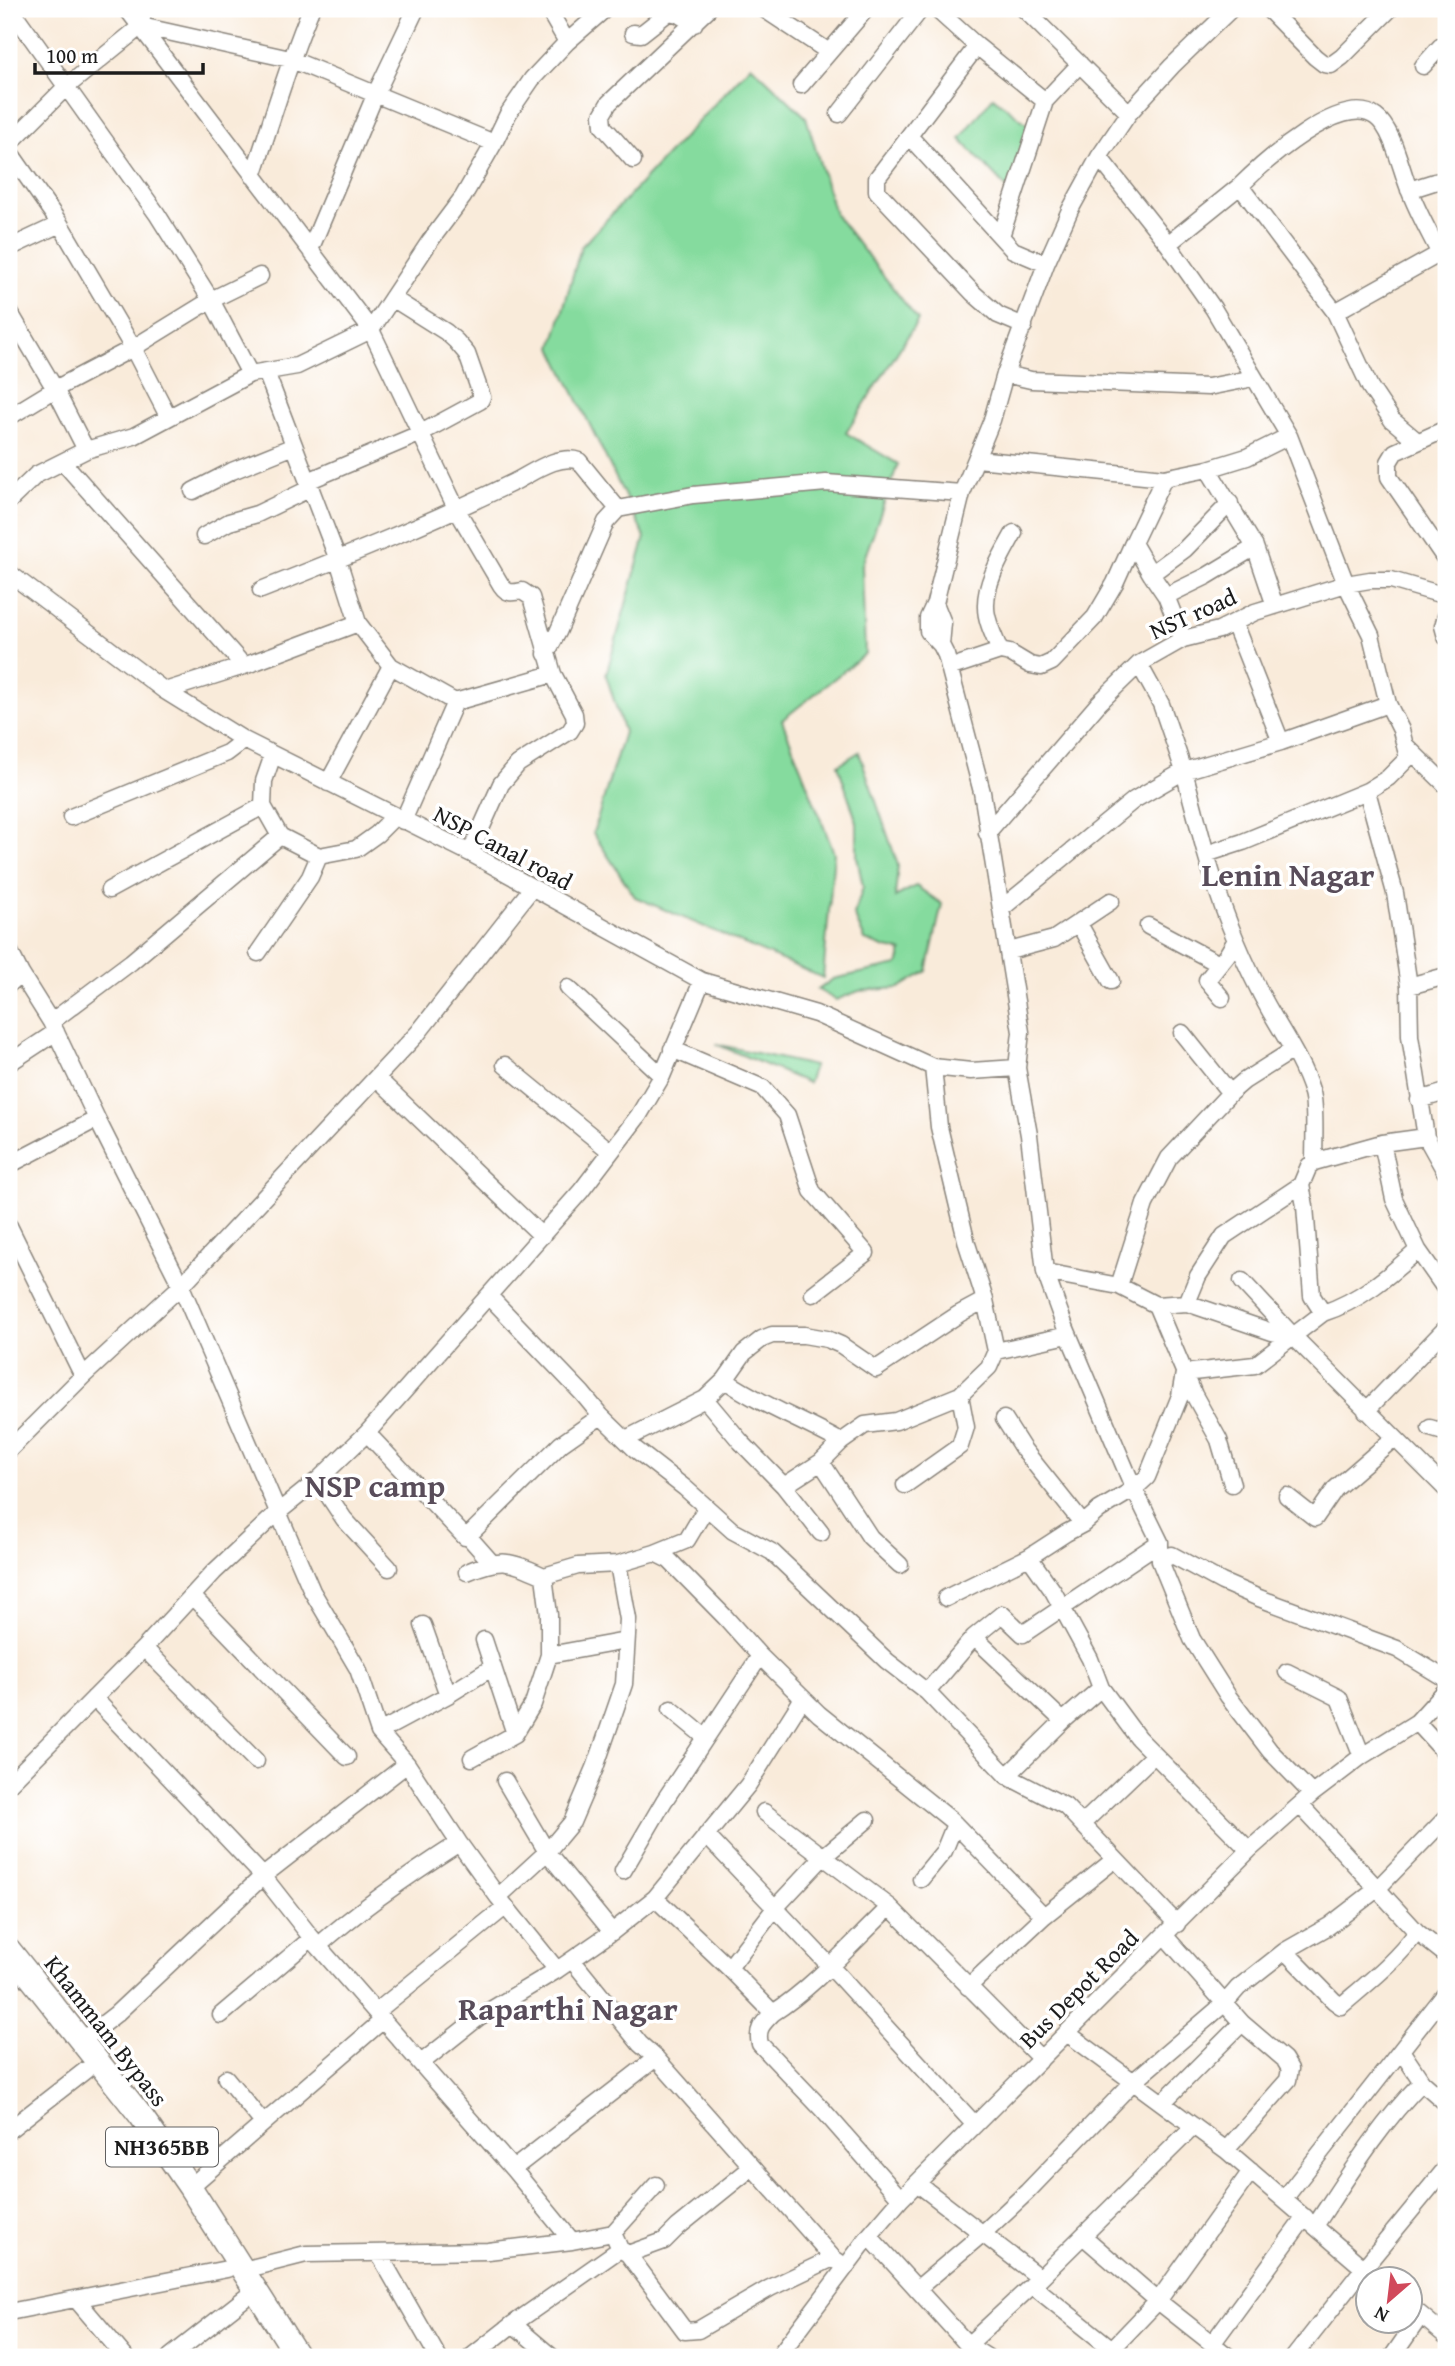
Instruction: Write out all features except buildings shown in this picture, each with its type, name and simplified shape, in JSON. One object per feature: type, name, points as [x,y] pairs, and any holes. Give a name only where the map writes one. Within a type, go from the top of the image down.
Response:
[{"type":"highway","name":"Khammam Bypass","points":[[9,1950],[141,2116],[190,2187],[235,2269],[245,2298],[281,2357]]},
{"type":"highway","name":"Khammam Bypass","points":[[9,1973],[136,2133],[299,2357]]},
{"type":"street","points":[[11,9],[157,215],[211,300],[250,374]]},
{"type":"street","points":[[127,9],[371,330],[457,510],[505,591],[523,591],[531,597],[546,654],[553,674],[574,714],[575,723],[570,731],[518,764],[501,784],[470,853]]},
{"type":"street","points":[[9,144],[65,88],[141,26],[144,9]]},
{"type":"street","points":[[253,176],[285,81],[290,58],[311,9]]},
{"type":"street","points":[[310,250],[376,93],[416,9]]},
{"type":"street","points":[[548,9],[567,42]]},
{"type":"street","points":[[9,501],[36,475],[86,450],[134,436],[250,374],[297,366],[371,330],[463,197],[508,114],[532,79],[567,42],[605,9]]},
{"type":"street","points":[[633,160],[603,126],[602,116],[609,103],[708,9]]},
{"type":"street","points":[[764,9],[829,52]]},
{"type":"street","points":[[801,86],[866,9]]},
{"type":"street","points":[[839,114],[921,9]]},
{"type":"street","points":[[936,9],[977,46],[1045,100]]},
{"type":"street","points":[[1024,9],[1129,114]]},
{"type":"street","points":[[1231,9],[1172,65],[1129,114],[1098,157],[1070,211],[1046,264],[1005,374],[992,419],[962,493],[935,603],[928,618],[928,631],[941,645],[949,668],[982,792],[1021,1032],[1017,1068],[1029,1135],[1045,1272],[1068,1335],[1099,1402],[1134,1489],[1160,1542],[1160,1561],[1192,1639],[1228,1696],[1377,1889],[1417,1932],[1446,1955]]},
{"type":"street","points":[[1268,9],[1315,57],[1324,64],[1331,65],[1390,9]]},
{"type":"street","points":[[633,33],[641,34],[669,12],[694,24]]},
{"type":"street","points":[[141,26],[290,58],[494,143]]},
{"type":"street","points":[[1423,65],[1446,44]]},
{"type":"street","points":[[977,46],[877,178],[877,191],[972,293],[998,315],[1024,326]]},
{"type":"street","points":[[1001,236],[1045,100],[1080,64]]},
{"type":"street","points":[[1168,244],[1240,186],[1275,153],[1332,118],[1368,112],[1382,122],[1409,190],[1443,251],[1335,312]]},
{"type":"street","points":[[909,136],[1013,250],[1046,264]]},
{"type":"street","points":[[9,151],[60,224],[133,348],[167,416]]},
{"type":"street","points":[[1098,157],[1168,244],[1213,308],[1289,436],[1346,584],[1371,635],[1388,704],[1401,730],[1408,758],[1388,778],[1367,791],[1243,842],[1206,854]]},
{"type":"street","points":[[1409,190],[1446,180]]},
{"type":"street","points":[[1240,186],[1335,312],[1370,387],[1392,420],[1417,441]]},
{"type":"street","points":[[9,248],[60,224]]},
{"type":"street","points":[[9,417],[133,348],[211,300],[260,276]]},
{"type":"street","points":[[204,536],[229,522],[257,514],[309,484],[419,434],[480,401],[482,392],[467,354],[456,341],[392,298]]},
{"type":"street","points":[[9,311],[14,329],[55,389],[86,450]]},
{"type":"street","points":[[266,372],[338,560],[358,623],[391,666],[455,702],[553,674]]},
{"type":"street","points":[[1005,374],[1031,380],[1208,387],[1252,376]]},
{"type":"street","points":[[1446,429],[1395,453],[1389,462],[1389,477],[1446,560]]},
{"type":"street","points":[[977,458],[1164,478],[1247,457],[1289,436]]},
{"type":"street","points":[[193,491],[232,471],[294,446]]},
{"type":"street","points":[[261,590],[457,510],[553,463],[570,458],[579,461],[618,509]]},
{"type":"street","points":[[63,462],[244,666]]},
{"type":"street","points":[[1208,469],[1255,547],[1275,606]]},
{"type":"street","points":[[949,668],[1000,651],[1010,653],[1030,665],[1041,667],[1052,662],[1095,617],[1115,583],[1164,478]]},
{"type":"street","points":[[546,654],[606,522],[618,509],[693,495],[826,483],[962,493]]},
{"type":"street","points":[[1151,574],[1185,549],[1230,503]]},
{"type":"street","points":[[1000,651],[986,607],[989,587],[999,560],[1014,533]]},
{"type":"street","points":[[1133,543],[1166,596],[1184,639]]},
{"type":"street","points":[[1166,596],[1207,576],[1255,547]]},
{"type":"street","name":"NSP Canal road","points":[[9,572],[164,691],[244,740],[470,853],[702,981],[817,1014],[933,1068],[971,1071],[1017,1068]]},
{"type":"street","name":"NST road","points":[[987,833],[1099,703],[1139,664],[1184,639],[1219,630],[1255,612],[1346,584],[1370,580],[1391,580],[1446,596]]},
{"type":"street","points":[[1446,616],[1443,626],[1446,637]]},
{"type":"street","points":[[164,691],[244,666],[358,623]]},
{"type":"street","points":[[1234,623],[1281,742]]},
{"type":"street","points":[[1139,664],[1161,704],[1184,771],[1219,900],[1258,990],[1303,1069],[1313,1096],[1314,1162]]},
{"type":"street","points":[[328,783],[391,666]]},
{"type":"street","points":[[273,755],[264,781],[263,806],[280,836],[319,856],[356,849],[398,819],[455,702]]},
{"type":"street","points":[[1001,909],[1134,800],[1184,771],[1281,742],[1388,704]]},
{"type":"street","points":[[71,817],[227,753],[244,740]]},
{"type":"street","points":[[1405,745],[1446,785]]},
{"type":"street","points":[[1367,791],[1395,892],[1409,986],[1410,1036],[1426,1137],[1446,1173]]},
{"type":"street","points":[[109,890],[263,806]]},
{"type":"street","points":[[9,1063],[280,836]]},
{"type":"street","points":[[258,953],[310,877],[319,856]]},
{"type":"street","points":[[9,1450],[181,1286],[377,1078],[418,1033],[533,888]]},
{"type":"street","points":[[1009,951],[1054,939],[1111,901]]},
{"type":"street","points":[[1079,923],[1111,981]]},
{"type":"street","points":[[1148,926],[1219,964]]},
{"type":"street","points":[[1222,998],[1207,980],[1236,940]]},
{"type":"street","points":[[9,950],[15,979],[53,1027],[181,1286],[312,1591],[358,1669],[379,1732],[407,1764],[501,1902],[557,1970]]},
{"type":"street","points":[[1409,986],[1446,976]]},
{"type":"street","points":[[9,1784],[144,1648],[214,1572],[367,1433],[582,1191],[639,1115],[662,1076],[702,981]]},
{"type":"street","points":[[568,988],[662,1076]]},
{"type":"street","points":[[1182,1033],[1230,1093]]},
{"type":"street","points":[[672,1049],[763,1088],[787,1115],[812,1191],[866,1253],[813,1294]]},
{"type":"street","points":[[1119,1286],[1145,1204],[1169,1158],[1230,1093],[1293,1050]]},
{"type":"street","points":[[505,1065],[610,1151]]},
{"type":"street","points":[[784,1486],[821,1462],[841,1442],[865,1425],[896,1421],[960,1395],[989,1367],[996,1351],[939,1126],[933,1068]]},
{"type":"street","points":[[377,1078],[542,1236]]},
{"type":"street","points":[[1419,1100],[1446,1092]]},
{"type":"street","points":[[9,1165],[97,1119]]},
{"type":"street","points":[[1323,1313],[1312,1296],[1301,1185],[1309,1166],[1314,1162],[1382,1143],[1426,1137]]},
{"type":"street","points":[[1382,1143],[1394,1199],[1418,1250],[1446,1290]]},
{"type":"street","points":[[1187,1303],[1199,1276],[1224,1236],[1301,1185]]},
{"type":"street","points":[[9,1226],[83,1377]]},
{"type":"street","points":[[1184,1373],[1255,1365],[1323,1313],[1338,1308],[1386,1278],[1418,1250]]},
{"type":"street","points":[[1045,1272],[1119,1286],[1156,1305],[1187,1303],[1294,1337]]},
{"type":"street","points":[[1242,1281],[1366,1411],[1446,1489]]},
{"type":"street","points":[[489,1296],[601,1416],[733,1531],[772,1552],[887,1661],[927,1692],[1007,1776],[1065,1806],[1177,1924]]},
{"type":"street","points":[[626,1438],[705,1399],[725,1380],[744,1353],[772,1335],[804,1335],[827,1339],[841,1345],[876,1369],[985,1300]]},
{"type":"street","points":[[1156,1305],[1184,1373],[1219,1440],[1232,1483]]},
{"type":"street","points":[[1366,1411],[1446,1328]]},
{"type":"street","points":[[996,1351],[1068,1335]]},
{"type":"street","points":[[946,1598],[1029,1557],[1083,1524],[1147,1478],[1180,1396],[1184,1373]]},
{"type":"street","points":[[725,1380],[749,1397],[841,1442]]},
{"type":"street","points":[[905,1485],[960,1446],[966,1427],[960,1395]]},
{"type":"street","points":[[705,1399],[741,1442],[784,1486],[821,1534]]},
{"type":"street","points":[[468,1536],[561,1444],[601,1416]]},
{"type":"street","points":[[1004,1419],[1023,1449],[1083,1524]]},
{"type":"street","points":[[367,1433],[491,1562]]},
{"type":"street","points":[[1287,1496],[1315,1518],[1335,1489],[1394,1438]]},
{"type":"street","points":[[821,1462],[870,1537],[900,1565]]},
{"type":"street","points":[[318,1480],[344,1518],[389,1568]]},
{"type":"street","points":[[467,1572],[491,1562],[517,1564],[544,1576],[578,1566],[618,1564],[687,1541],[706,1508]]},
{"type":"street","points":[[927,1692],[974,1637],[1002,1614],[1023,1634],[1160,1542]]},
{"type":"street","points":[[654,1553],[669,1560],[819,1714],[955,1824],[1044,1916]]},
{"type":"street","points":[[1160,1561],[1172,1555],[1259,1598],[1397,1649],[1446,1679]]},
{"type":"street","points":[[1029,1557],[1053,1591],[1090,1659],[1101,1688],[1154,1755],[1249,1850]]},
{"type":"street","points":[[190,2187],[380,2016],[501,1902],[572,1822],[595,1768],[624,1684],[628,1619],[618,1564]]},
{"type":"street","points":[[472,1758],[515,1734],[533,1704],[549,1655],[549,1615],[544,1576]]},
{"type":"street","points":[[192,1596],[347,1757]]},
{"type":"street","points":[[424,1625],[448,1695]]},
{"type":"street","points":[[974,1637],[1063,1721]]},
{"type":"street","points":[[484,1640],[515,1734]]},
{"type":"street","points":[[549,1655],[626,1642]]},
{"type":"street","points":[[144,1648],[256,1761]]},
{"type":"street","points":[[623,1871],[705,1737],[760,1656]]},
{"type":"street","points":[[379,1732],[493,1667]]},
{"type":"street","points":[[1287,1672],[1339,1698],[1362,1756]]},
{"type":"street","points":[[1007,1776],[1101,1688]]},
{"type":"street","name":"Bus Depot Road","points":[[778,2357],[839,2263],[869,2236],[901,2199],[1249,1850],[1362,1756],[1417,1722],[1446,1690]]},
{"type":"street","points":[[94,1698],[263,1877],[315,1942],[513,2169],[572,2241]]},
{"type":"street","points":[[421,2063],[479,2017],[572,1960],[654,1898],[748,1785],[803,1698]]},
{"type":"street","points":[[671,1709],[705,1737]]},
{"type":"street","points":[[1417,1722],[1446,1754]]},
{"type":"street","points":[[1083,1823],[1154,1755]]},
{"type":"street","points":[[82,2041],[116,2014],[263,1877],[407,1764]]},
{"type":"street","points":[[505,1781],[547,1852],[612,1932]]},
{"type":"street","points":[[764,1812],[890,1907],[1041,2059]]},
{"type":"street","points":[[729,1968],[775,1908],[823,1857],[867,1820]]},
{"type":"street","points":[[917,2289],[1027,2192],[1134,2081],[1225,2003],[1238,1988],[1285,1951],[1329,1926],[1377,1889],[1445,1821]]},
{"type":"street","points":[[921,1879],[944,1851],[955,1824]]},
{"type":"street","points":[[706,1835],[975,2125]]},
{"type":"street","points":[[222,2015],[315,1942],[400,1881],[459,1843]]},
{"type":"street","points":[[968,1987],[1044,1916],[1114,1860]]},
{"type":"street","points":[[654,1898],[773,2012]]},
{"type":"street","points":[[890,1907],[784,2006],[773,2012],[757,2034],[760,2044],[822,2109],[901,2199]]},
{"type":"street","points":[[1285,1951],[1341,2006],[1403,1952],[1417,1932]]},
{"type":"street","points":[[1165,1936],[1242,2023],[1290,2068],[1288,2080],[1226,2150]]},
{"type":"street","points":[[572,1960],[640,2044],[656,2058],[751,2168],[839,2263],[770,2288],[698,2330],[685,2330],[620,2245]]},
{"type":"street","points":[[1284,2199],[1446,1993]]},
{"type":"street","points":[[1163,2103],[1242,2023]]},
{"type":"street","points":[[1068,2033],[1226,2150],[1358,2264]]},
{"type":"street","points":[[1402,2052],[1422,2081],[1446,2103]]},
{"type":"street","points":[[513,2169],[656,2058]]},
{"type":"street","points":[[9,2130],[86,2070]]},
{"type":"street","points":[[226,2078],[263,2123]]},
{"type":"street","points":[[1212,2344],[1422,2081]]},
{"type":"street","points":[[968,2345],[1194,2126]]},
{"type":"street","points":[[9,2312],[306,2254],[488,2251],[572,2241],[620,2245],[664,2241],[751,2168]]},
{"type":"street","points":[[1376,2264],[1446,2168]]},
{"type":"street","points":[[918,2184],[1036,2281],[1112,2354],[1158,2301],[1251,2171]]},
{"type":"street","points":[[471,2357],[620,2245],[656,2185]]},
{"type":"street","points":[[869,2236],[968,2345],[986,2357]]},
{"type":"street","points":[[1083,2236],[1158,2301],[1229,2357]]},
{"type":"street","points":[[379,2254],[438,2357]]},
{"type":"street","points":[[1294,2357],[1354,2291]]},
{"type":"street","points":[[170,2357],[245,2298]]},
{"type":"street","points":[[76,2299],[125,2357]]},
{"type":"street","points":[[1424,2318],[1446,2336]]},
{"type":"street","points":[[513,2325],[552,2357]]},
{"type":"street","points":[[1392,2357],[1404,2334]]},
{"type":"green space","points":[[751,65],[806,117],[835,214],[918,320],[846,433],[898,464],[862,565],[865,654],[782,720],[834,853],[823,978],[635,897],[593,833],[624,732],[606,675],[645,537],[552,348],[581,247]]},
{"type":"green space","points":[[993,97],[1030,126],[1011,193],[960,139]]},
{"type":"green space","points":[[859,752],[898,865],[895,897],[916,886],[942,904],[927,971],[899,988],[859,991],[836,1000],[818,990],[833,979],[898,965],[902,951],[865,940],[854,915],[863,887],[857,857],[857,823],[838,765]]},
{"type":"green space","points":[[716,1044],[814,1066],[808,1083]]},
{"type":"district","name":"Lenin Nagar","points":[[1288,875]]},
{"type":"district","name":"NSP camp","points":[[375,1486]]},
{"type":"district","name":"Raparthi Nagar","points":[[568,2009]]}]
